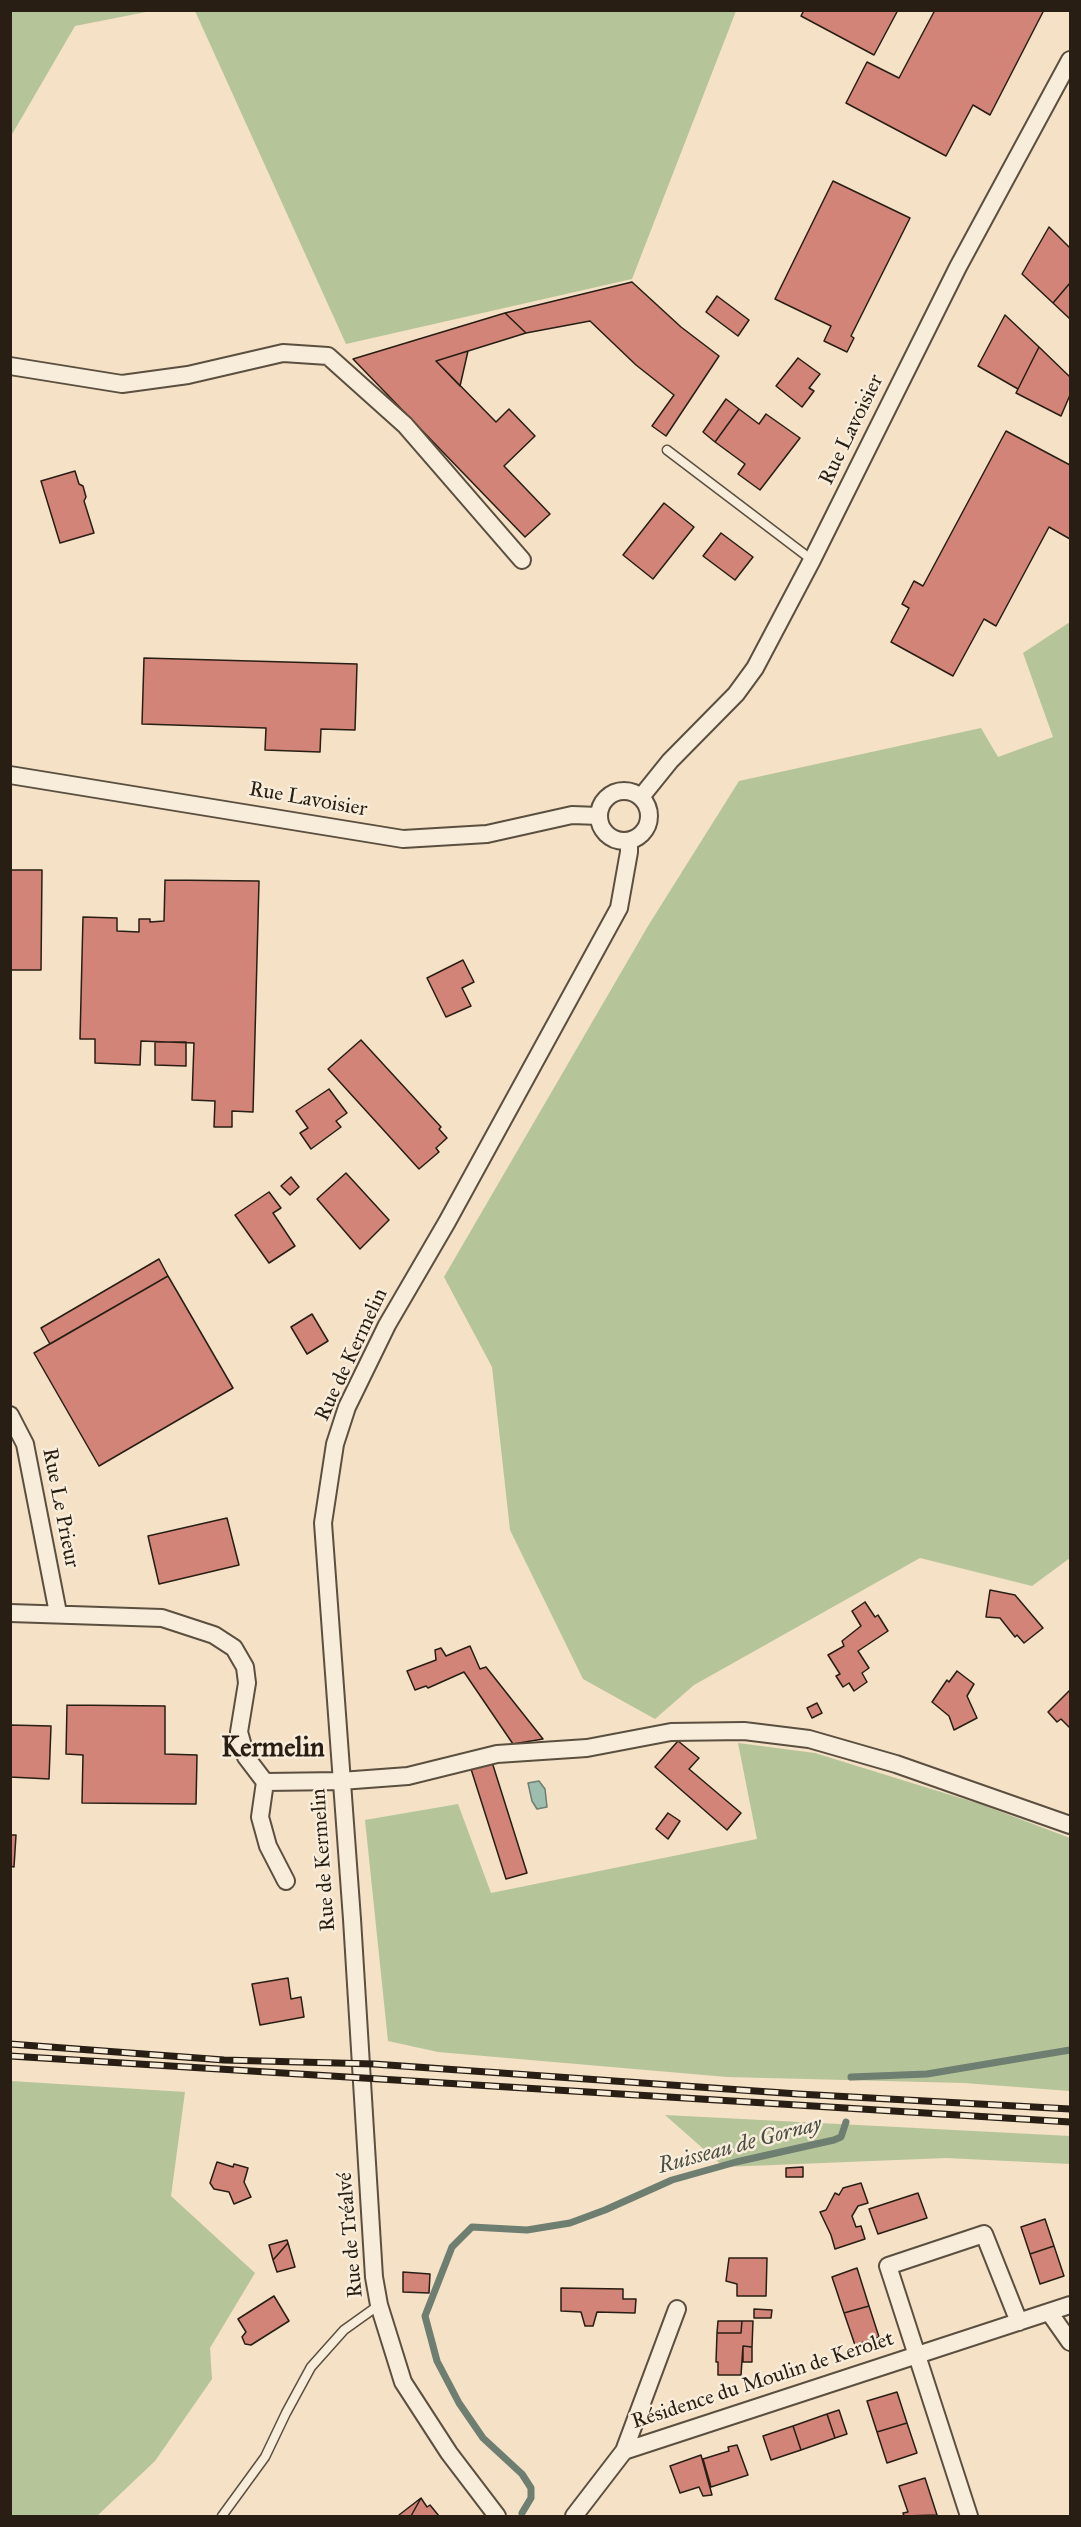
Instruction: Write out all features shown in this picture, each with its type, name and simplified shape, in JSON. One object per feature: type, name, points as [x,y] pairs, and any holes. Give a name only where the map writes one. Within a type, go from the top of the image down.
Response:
[{"type":"street","name":"Rue Lavoisier","points":[[641,797],[670,761],[736,694],[755,668],[812,560],[958,267],[1071,60]]},
{"type":"street","points":[[10,366],[122,384],[188,375],[283,353],[328,356],[405,425],[522,560]]},
{"type":"street","name":"Rue Lavoisier","points":[[10,775],[403,839],[487,834],[572,815],[599,816]]},
{"type":"street","points":[[628,791],[641,797],[649,812],[649,821],[640,836],[628,841],[613,839],[606,833],[599,816],[600,807],[613,794],[628,791]]},
{"type":"street","name":"Rue de Kermelin","points":[[363,2097],[323,1522],[335,1444],[347,1407],[387,1325],[447,1222],[619,908],[629,852],[628,841]]},
{"type":"street","name":"Rue Le Prieur","points":[[10,1414],[25,1444],[58,1613]]},
{"type":"street","points":[[10,1613],[162,1617],[214,1635],[234,1648],[245,1667],[247,1683],[239,1732],[246,1757],[265,1782],[261,1817],[268,1846],[286,1881]]},
{"type":"street","points":[[265,1782],[341,1781],[408,1776],[497,1754],[587,1748],[671,1732],[744,1731],[809,1739],[896,1764],[1071,1825]]},
{"type":"street","name":"Rue de Tréalvé","points":[[363,2097],[374,2277],[379,2305],[403,2382],[449,2453],[497,2517]]},
{"type":"street","name":"Résidence du Moulin de Kerolet","points":[[969,2517],[888,2266],[984,2234],[1019,2322]]},
{"type":"street","name":"Résidence du Moulin de Kerolet","points":[[624,2451],[1071,2305]]},
{"type":"street","points":[[574,2517],[624,2451],[677,2309]]},
{"type":"street","points":[[1049,2312],[1071,2342]]},
{"type":"lane","points":[[667,450],[812,560]]},
{"type":"lane","points":[[222,2517],[265,2457],[285,2413],[311,2367],[344,2330],[379,2305]]},
{"type":"shaded area","points":[[11,10],[151,11],[75,26],[11,136]]},
{"type":"shaded area","points":[[195,11],[736,11],[632,279],[346,344]]},
{"type":"shaded area","points":[[1070,622],[1070,1558],[1032,1586],[920,1558],[694,1685],[655,1719],[583,1679],[510,1530],[492,1367],[444,1277],[648,926],[739,781],[981,728],[998,757],[1053,737],[1023,653]]},
{"type":"shaded area","points":[[738,1743],[815,1753],[983,1805],[1070,1838],[1070,2091],[964,2083],[727,2077],[438,2052],[388,2041],[365,1820],[458,1804],[491,1893],[757,1839]]},
{"type":"shaded area","points":[[539,1781],[545,1789],[547,1807],[537,1809],[532,1801],[528,1783]]},
{"type":"shaded area","points":[[11,2081],[185,2092],[171,2196],[255,2273],[210,2348],[212,2379],[155,2461],[97,2516],[11,2516]]},
{"type":"shaded area","points":[[665,2115],[1070,2136],[1070,2164],[946,2158],[724,2167]]},
{"type":"building","points":[[804,10],[898,10],[874,55],[801,16]]},
{"type":"building","points":[[935,10],[1044,10],[990,115],[973,105],[946,156],[846,103],[867,62],[899,78]]},
{"type":"building","points":[[833,181],[910,218],[851,336],[854,338],[847,352],[824,341],[831,326],[775,299]]},
{"type":"building","points":[[1049,227],[1070,248],[1070,283],[1053,303],[1022,274]]},
{"type":"building","points":[[632,282],[681,327],[719,356],[666,436],[652,426],[674,395],[636,365],[590,321],[526,333],[505,313]]},
{"type":"building","points":[[1070,283],[1070,319],[1053,303]]},
{"type":"building","points":[[717,296],[749,320],[738,336],[706,312]]},
{"type":"building","points":[[505,313],[526,333],[436,361],[496,422],[509,409],[535,436],[504,466],[550,514],[525,537],[353,359]]},
{"type":"building","points":[[1005,315],[1039,347],[1018,389],[978,366]]},
{"type":"building","points":[[1039,347],[1070,377],[1070,395],[1061,416],[1016,393]]},
{"type":"building","points":[[468,351],[460,386],[436,361]]},
{"type":"building","points":[[798,358],[820,374],[809,388],[814,391],[802,407],[776,386]]},
{"type":"building","points":[[726,399],[739,409],[715,442],[703,432]]},
{"type":"building","points":[[739,409],[759,424],[766,414],[800,438],[760,490],[738,474],[745,464],[715,442]]},
{"type":"building","points":[[1006,431],[1070,465],[1070,539],[1049,527],[996,626],[984,619],[953,676],[891,642],[909,608],[902,604],[914,581],[923,586]]},
{"type":"building","points":[[75,471],[79,484],[83,486],[86,497],[84,501],[94,533],[60,543],[41,481]]},
{"type":"building","points":[[664,503],[694,527],[653,579],[623,555]]},
{"type":"building","points":[[721,533],[753,557],[735,580],[703,556]]},
{"type":"building","points":[[144,658],[357,664],[355,730],[321,729],[320,752],[265,750],[266,728],[142,724]]},
{"type":"building","points":[[10,870],[42,870],[41,970],[10,970]]},
{"type":"building","points":[[165,880],[259,881],[253,1112],[232,1111],[232,1127],[214,1127],[215,1101],[192,1100],[194,1043],[141,1041],[140,1065],[95,1063],[95,1039],[80,1039],[83,917],[117,918],[117,931],[139,932],[139,919],[150,919],[150,922],[164,921]]},
{"type":"building","points":[[463,960],[474,982],[462,988],[471,1006],[446,1017],[427,978]]},
{"type":"building","points":[[361,1040],[441,1127],[439,1129],[447,1138],[436,1148],[439,1152],[419,1169],[328,1069]]},
{"type":"building","points":[[155,1042],[186,1042],[186,1066],[155,1065]]},
{"type":"building","points":[[329,1089],[347,1113],[336,1121],[341,1127],[311,1149],[300,1133],[308,1128],[296,1111]]},
{"type":"building","points":[[346,1173],[389,1220],[360,1249],[317,1199]]},
{"type":"building","points":[[291,1177],[299,1187],[290,1195],[281,1186]]},
{"type":"building","points":[[269,1192],[281,1208],[273,1213],[295,1246],[269,1263],[235,1215]]},
{"type":"building","points":[[159,1259],[168,1276],[50,1344],[41,1328]]},
{"type":"building","points":[[168,1276],[233,1388],[99,1466],[34,1353]]},
{"type":"building","points":[[312,1314],[328,1341],[307,1354],[291,1327]]},
{"type":"building","points":[[227,1518],[239,1565],[159,1584],[148,1536]]},
{"type":"building","points":[[990,1590],[1015,1595],[1043,1628],[1024,1643],[1017,1635],[1015,1637],[1000,1618],[986,1617]]},
{"type":"building","points":[[865,1602],[875,1617],[878,1615],[888,1631],[858,1651],[869,1668],[862,1673],[867,1682],[854,1691],[849,1683],[843,1687],[836,1676],[840,1674],[828,1655],[844,1646],[842,1641],[861,1626],[852,1611]]},
{"type":"building","points":[[470,1646],[480,1669],[486,1667],[543,1739],[513,1744],[464,1672],[428,1688],[426,1686],[415,1690],[407,1671],[436,1660],[435,1650],[441,1648],[446,1656]]},
{"type":"building","points":[[957,1671],[974,1684],[967,1696],[977,1718],[954,1730],[949,1716],[932,1702],[947,1680],[949,1682]]},
{"type":"building","points":[[1070,1690],[1070,1728],[1061,1719],[1057,1722],[1048,1712]]},
{"type":"building","points":[[817,1703],[822,1713],[812,1718],[807,1708]]},
{"type":"building","points":[[67,1705],[165,1706],[165,1754],[197,1755],[196,1804],[82,1803],[83,1755],[66,1754]]},
{"type":"building","points":[[10,1725],[51,1726],[49,1779],[10,1777]]},
{"type":"building","points":[[678,1741],[699,1758],[689,1769],[741,1813],[727,1830],[655,1767]]},
{"type":"building","points":[[492,1762],[527,1873],[506,1879],[471,1769]]},
{"type":"building","points":[[668,1813],[680,1821],[668,1839],[656,1829]]},
{"type":"building","points":[[10,1835],[16,1835],[14,1867],[10,1866]]},
{"type":"building","points":[[288,1978],[291,1999],[301,1997],[304,2017],[260,2025],[252,1984]]},
{"type":"building","points":[[217,2162],[233,2167],[234,2164],[248,2168],[244,2182],[251,2197],[234,2204],[229,2192],[214,2189],[210,2183]]},
{"type":"building","points":[[803,2167],[803,2177],[786,2177],[786,2168]]},
{"type":"building","points":[[861,2183],[868,2203],[858,2206],[852,2216],[856,2227],[861,2226],[865,2239],[835,2249],[820,2212],[826,2210],[835,2193],[839,2195],[843,2188]]},
{"type":"building","points":[[918,2193],[927,2218],[878,2234],[869,2209]]},
{"type":"building","points":[[1045,2219],[1054,2246],[1030,2254],[1021,2227]]},
{"type":"building","points":[[287,2240],[288,2243],[273,2260],[269,2245]]},
{"type":"building","points":[[288,2243],[295,2267],[277,2272],[273,2260]]},
{"type":"building","points":[[1054,2246],[1064,2276],[1040,2284],[1030,2254]]},
{"type":"building","points":[[729,2258],[767,2258],[766,2296],[737,2296],[737,2284],[726,2281]]},
{"type":"building","points":[[857,2268],[869,2306],[844,2313],[832,2277]]},
{"type":"building","points":[[403,2272],[430,2274],[429,2293],[403,2292]]},
{"type":"building","points":[[561,2288],[623,2289],[623,2299],[636,2299],[635,2313],[597,2312],[593,2326],[585,2326],[581,2312],[561,2311]]},
{"type":"building","points":[[274,2296],[289,2321],[251,2345],[245,2344],[242,2337],[246,2332],[238,2319]]},
{"type":"building","points":[[869,2306],[879,2337],[855,2345],[844,2313]]},
{"type":"building","points":[[754,2309],[772,2310],[771,2318],[754,2318]]},
{"type":"building","points":[[718,2321],[742,2321],[741,2333],[717,2333]]},
{"type":"building","points":[[742,2321],[753,2321],[752,2347],[743,2346],[741,2375],[718,2375],[717,2333],[741,2333]]},
{"type":"building","points":[[743,2346],[752,2347],[752,2362],[743,2362]]},
{"type":"building","points":[[897,2392],[907,2423],[877,2432],[867,2401]]},
{"type":"building","points":[[839,2410],[847,2434],[835,2438],[827,2414]]},
{"type":"building","points":[[827,2414],[835,2438],[801,2450],[793,2426]]},
{"type":"building","points":[[907,2423],[917,2453],[887,2463],[877,2432]]},
{"type":"building","points":[[793,2426],[801,2450],[771,2460],[763,2436]]},
{"type":"building","points":[[737,2445],[748,2475],[711,2487],[703,2459],[729,2451],[728,2447]]},
{"type":"building","points":[[701,2455],[712,2495],[703,2496],[699,2487],[680,2493],[670,2466]]},
{"type":"building","points":[[925,2478],[937,2515],[904,2516],[903,2513],[908,2512],[899,2486]]},
{"type":"building","points":[[421,2498],[427,2507],[430,2505],[439,2516],[411,2516]]},
{"type":"building","points":[[421,2498],[411,2516],[399,2515]]},
{"type":"waterway","name":"Ruisseau de Gornay","points":[[851,2077],[927,2074],[1070,2050]]},
{"type":"waterway","name":"Ruisseau de Gornay","points":[[522,2513],[531,2498],[531,2488],[522,2474],[483,2438],[459,2403],[437,2361],[425,2316],[452,2247],[472,2227],[527,2230],[570,2223],[672,2180],[736,2162],[834,2140],[841,2137],[846,2122]]},
{"type":"railway","points":[[10,2044],[224,2060],[374,2064],[798,2094],[1070,2109]]},
{"type":"railway","points":[[10,2056],[1070,2122]]},
{"type":"district","name":"Kermelin","points":[[273,1749]]}]
